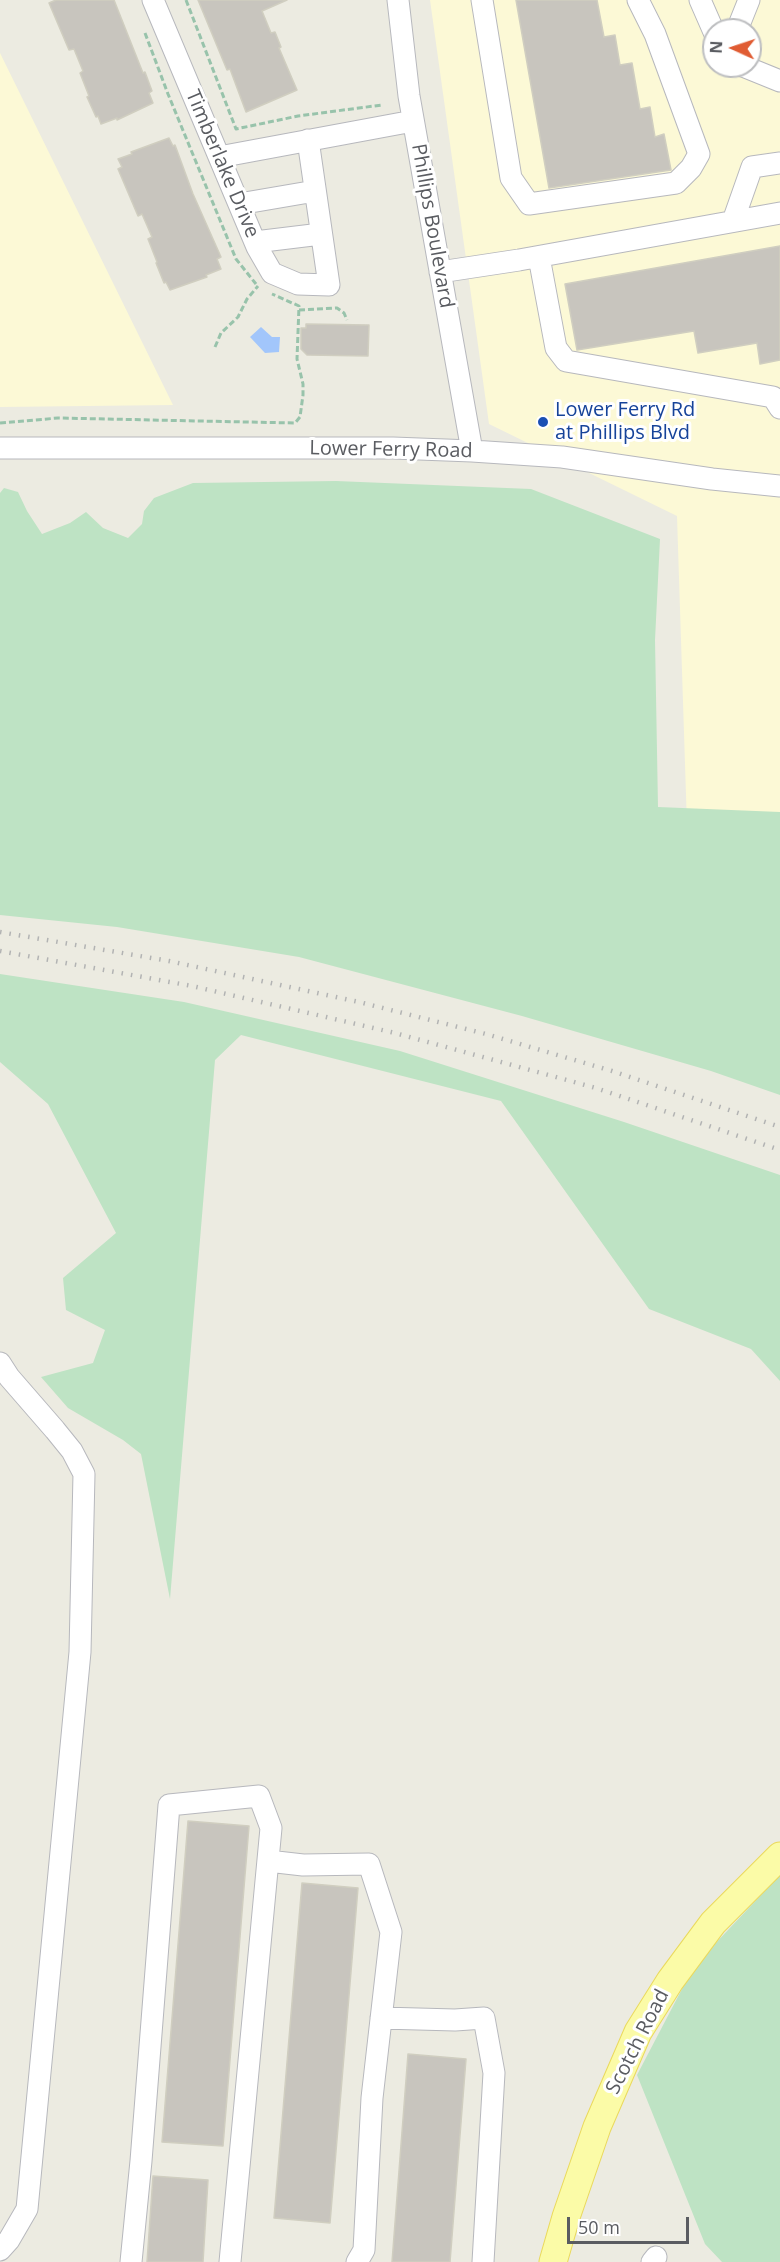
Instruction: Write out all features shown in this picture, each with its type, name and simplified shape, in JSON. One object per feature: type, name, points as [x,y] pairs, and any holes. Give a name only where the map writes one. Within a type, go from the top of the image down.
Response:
[{"type":"main road","name":"Scotch Road","points":[[554,2262],[593,2136],[638,2032],[670,1981],[713,1923],[780,1856]]},
{"type":"street","name":"Timberlake Drive","points":[[153,0],[255,242],[272,273],[298,284],[329,285],[321,234]]},
{"type":"street","name":"Phillips Boulevard","points":[[398,0],[413,121],[472,451]]},
{"type":"street","points":[[482,0],[511,178],[529,204],[676,183],[691,168],[699,154],[654,34],[638,0]]},
{"type":"street","points":[[700,0],[708,18]]},
{"type":"street","points":[[742,18],[749,0]]},
{"type":"street","points":[[762,74],[780,81]]},
{"type":"street","points":[[219,157],[413,121]]},
{"type":"street","points":[[255,242],[321,234],[308,140]]},
{"type":"street","points":[[733,221],[752,167],[780,163]]},
{"type":"street","points":[[239,204],[315,191]]},
{"type":"street","points":[[440,272],[539,257],[780,213]]},
{"type":"street","points":[[539,257],[556,348],[566,361],[778,400]]},
{"type":"street","name":"Lower Ferry Road","points":[[0,448],[382,448],[472,451],[562,457],[704,478],[780,486]]},
{"type":"street","points":[[0,1363],[9,1377],[61,1437],[84,1474],[80,1652],[27,2209],[9,2240],[0,2250]]},
{"type":"street","points":[[131,2262],[169,1805],[259,1796],[271,1828],[230,2262]]},
{"type":"street","points":[[268,1861],[303,1865],[369,1864],[391,1932],[372,2098],[364,2250],[357,2262]]},
{"type":"street","points":[[381,2018],[455,2020],[484,2018],[494,2073],[483,2262]]},
{"type":"path","points":[[186,0],[236,129],[298,116],[382,105]]},
{"type":"path","points":[[145,32],[236,259],[258,286],[247,299],[238,317],[221,333],[215,347]]},
{"type":"path","points":[[0,423],[58,418],[295,423],[300,417],[303,395],[302,376],[297,359],[299,306],[268,292]]},
{"type":"path","points":[[299,310],[337,308],[344,313],[347,320]]},
{"type":"shaded area","points":[[430,0],[780,0],[780,812],[687,826],[677,516],[489,424]]},
{"type":"shaded area","points":[[0,53],[173,405],[0,407]]},
{"type":"green space","points":[[336,481],[531,489],[660,539],[655,640],[658,807],[780,812],[780,1095],[711,1071],[522,1016],[299,957],[117,927],[0,915],[0,493],[4,488],[18,492],[42,534],[70,523],[86,512],[103,528],[128,538],[142,524],[144,511],[154,498],[193,483]]},
{"type":"green space","points":[[0,974],[184,1002],[400,1051],[624,1122],[780,1175],[780,1381],[751,1349],[649,1309],[501,1101],[241,1035],[215,1060],[170,1599],[141,1454],[123,1440],[68,1408],[41,1377],[93,1363],[105,1330],[66,1310],[63,1278],[116,1233],[48,1104],[0,1062]]},
{"type":"green space","points":[[780,1875],[780,2262],[722,2262],[705,2244],[637,2075],[694,1966]]},
{"type":"water","points":[[261,327],[272,337],[280,337],[279,352],[265,353],[250,337]]},
{"type":"building","points":[[56,0],[114,0],[143,73],[145,72],[152,91],[149,93],[153,103],[117,120],[117,118],[101,124],[87,97],[89,96],[80,73],[83,71],[74,49],[69,50],[49,3]]},
{"type":"building","points":[[198,0],[287,0],[262,11],[271,33],[275,32],[281,47],[279,48],[297,90],[246,112],[230,69],[227,70]]},
{"type":"building","points":[[516,0],[597,0],[604,37],[615,35],[620,65],[632,63],[640,109],[650,107],[655,137],[664,134],[671,170],[549,188]]},
{"type":"building","points":[[169,138],[173,146],[175,145],[193,194],[221,257],[217,259],[221,269],[206,275],[207,277],[170,290],[166,282],[164,283],[156,263],[148,239],[152,237],[142,214],[138,216],[118,169],[122,167],[118,159]]},
{"type":"building","points":[[780,246],[780,360],[760,364],[757,343],[698,353],[694,331],[577,350],[565,284]]},
{"type":"building","points":[[306,324],[369,325],[368,356],[307,355],[301,349],[301,328],[306,328]]},
{"type":"building","points":[[188,1821],[249,1826],[223,2146],[162,2142]]},
{"type":"building","points":[[302,1883],[358,1888],[330,2223],[274,2218]]},
{"type":"building","points":[[408,2054],[466,2059],[450,2262],[392,2262]]},
{"type":"building","points":[[153,2176],[208,2180],[203,2262],[147,2262]]},
{"type":"railway","points":[[0,932],[169,961],[359,1002],[486,1034],[612,1071],[780,1127]]},
{"type":"railway","points":[[0,951],[192,986],[395,1033],[596,1088],[780,1150]]},
{"type":"place","name":"Lower Ferry Rd at Phillips Blvd","points":[[543,422]]}]
